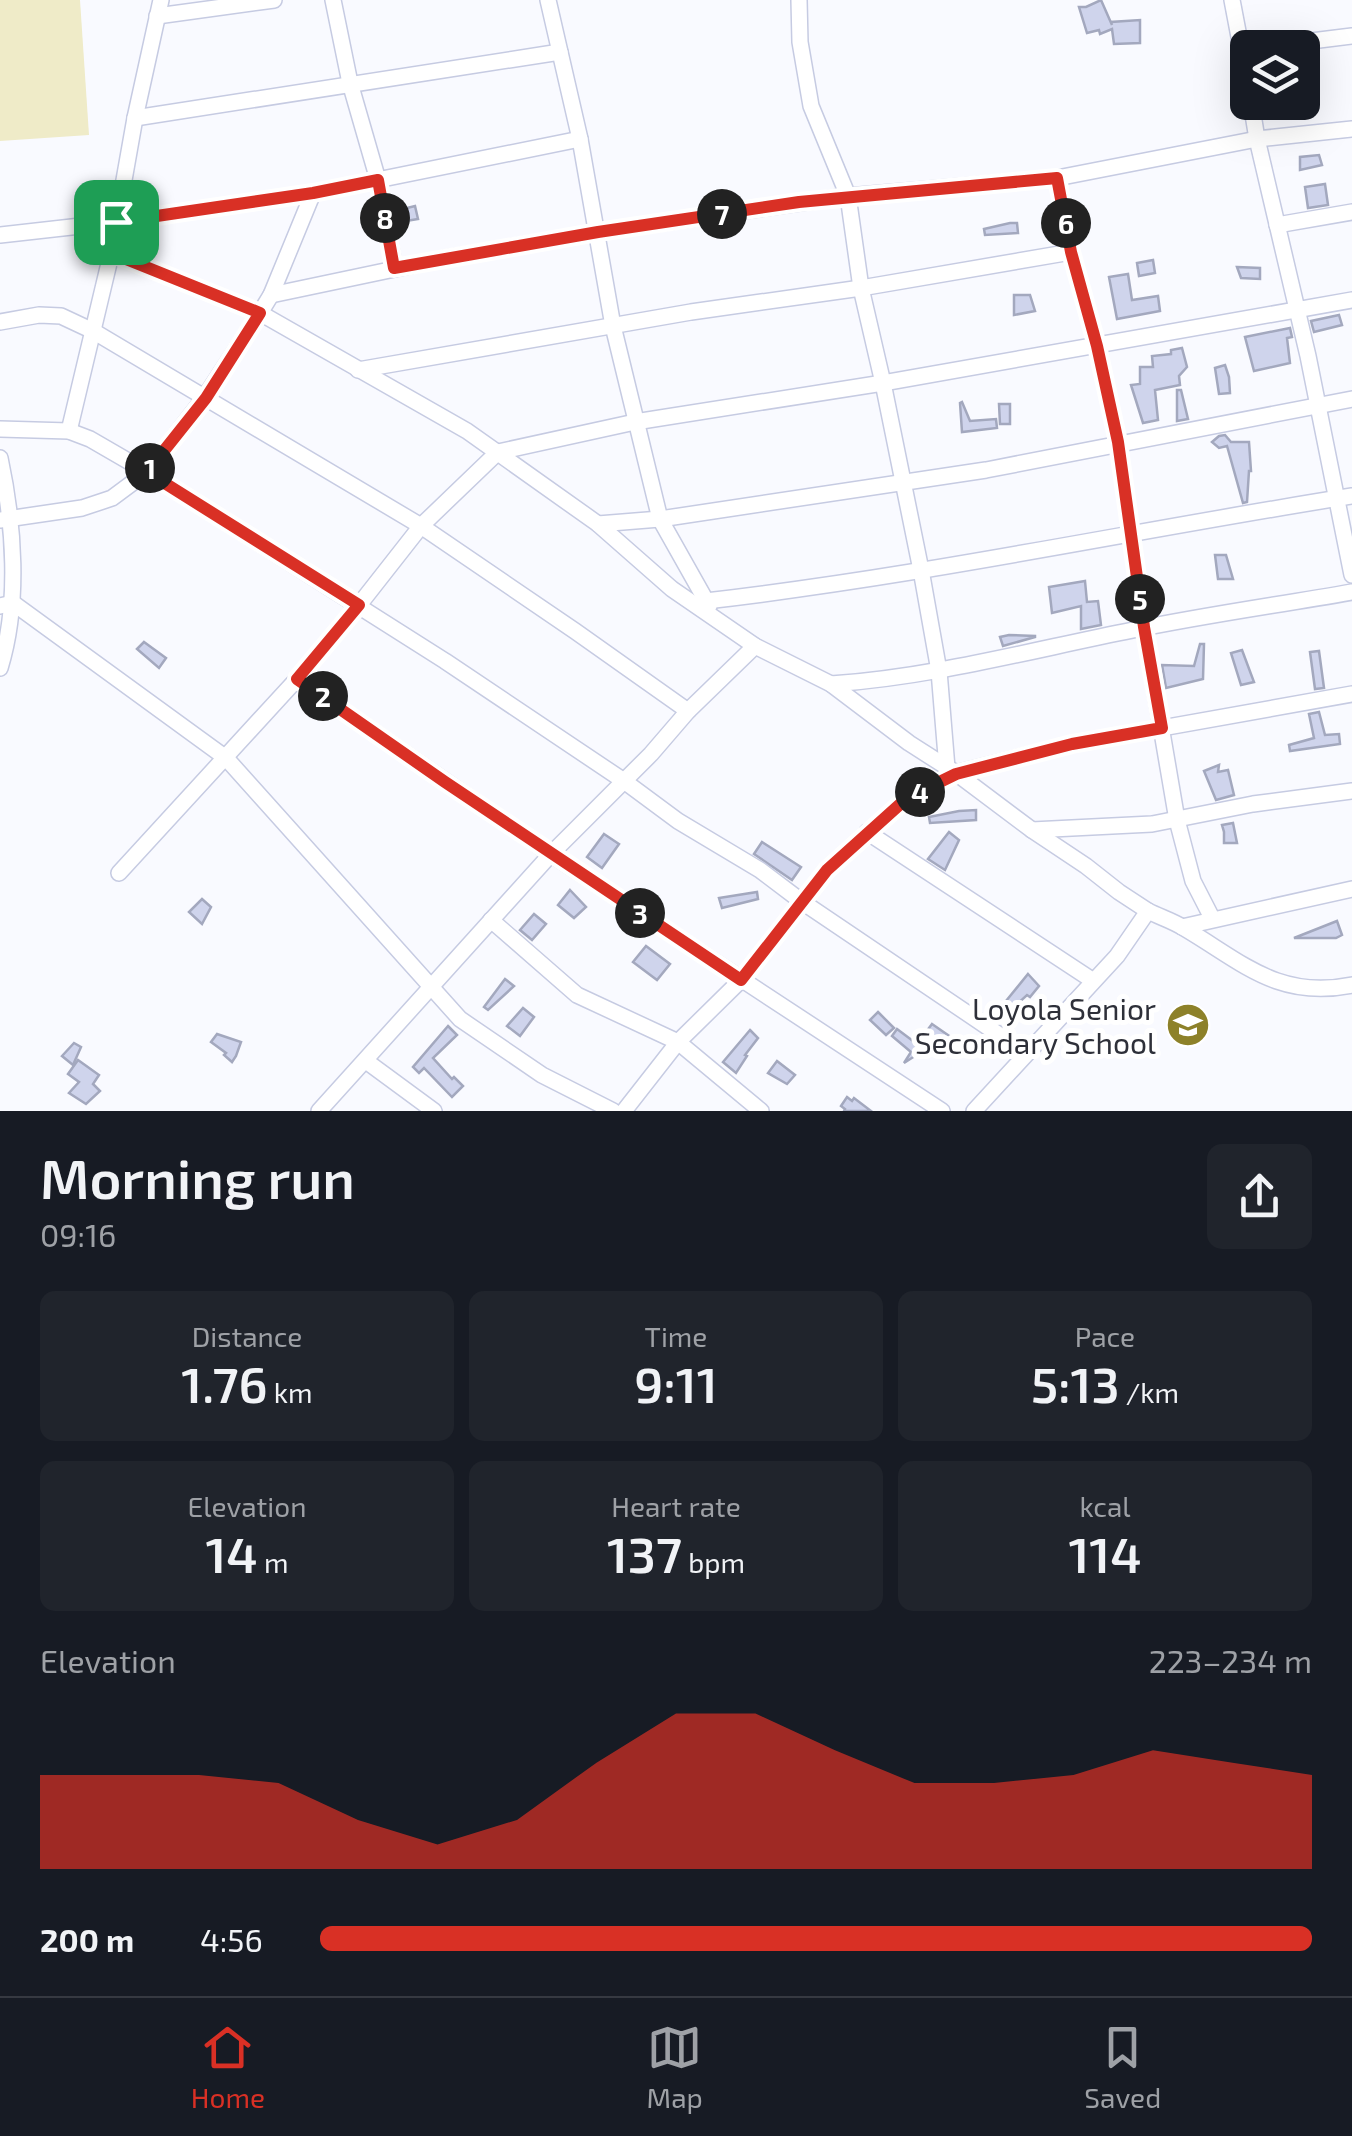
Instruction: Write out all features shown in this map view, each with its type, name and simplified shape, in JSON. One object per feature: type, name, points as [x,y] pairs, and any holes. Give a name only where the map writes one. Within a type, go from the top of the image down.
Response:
[{"type":"street","points":[[69,431],[111,253],[134,118],[159,8],[274,0]]},
{"type":"street","points":[[333,0],[350,84],[378,180],[394,268]]},
{"type":"street","points":[[548,0],[580,139],[614,326],[660,518],[716,618]]},
{"type":"street","points":[[799,0],[800,42],[811,106],[848,196],[861,288],[921,570],[952,771]]},
{"type":"street","points":[[1232,0],[1242,30]]},
{"type":"street","points":[[1320,40],[1352,36]]},
{"type":"street","points":[[134,118],[560,52]]},
{"type":"street","points":[[1253,120],[1296,311],[1344,497],[1352,575]]},
{"type":"street","points":[[271,295],[394,268],[598,232],[848,196],[1057,178],[1257,140],[1352,129]]},
{"type":"street","points":[[0,235],[313,193],[580,139]]},
{"type":"street","points":[[1057,178],[1071,252],[1118,442],[1177,820],[1192,880],[1212,918]]},
{"type":"street","points":[[4,520],[82,508],[112,498],[147,472],[206,398],[271,295],[313,193]]},
{"type":"street","points":[[1277,225],[1352,212]]},
{"type":"street","points":[[358,370],[1071,252]]},
{"type":"street","points":[[111,253],[260,313],[467,432],[598,524],[672,589],[755,646],[831,684],[1148,911],[1182,926],[1264,978],[1291,986],[1352,985]]},
{"type":"street","points":[[119,873],[297,679],[420,526],[498,452],[636,422],[883,383],[1352,300]]},
{"type":"street","points":[[0,322],[39,314],[61,316],[93,331],[420,526],[688,711]]},
{"type":"street","points":[[598,524],[986,470],[1352,399]]},
{"type":"street","points":[[0,430],[69,431],[90,438],[147,472],[359,605],[678,821],[760,870],[1026,1053]]},
{"type":"street","points":[[0,458],[7,604],[6,648],[0,668]]},
{"type":"street","points":[[706,600],[1000,559],[1344,497]]},
{"type":"street","points":[[831,684],[939,671],[1144,627],[1352,592]]},
{"type":"street","points":[[7,604],[226,758],[460,1019],[542,1075],[613,1111]]},
{"type":"street","points":[[320,1111],[551,854],[755,646]]},
{"type":"street","points":[[297,679],[551,854],[942,1111]]},
{"type":"street","points":[[624,1111],[678,1042],[741,980],[827,870],[907,798],[952,771],[1072,744],[1352,694]]},
{"type":"street","points":[[1032,830],[1177,820],[1352,790]]},
{"type":"street","points":[[868,832],[1092,980]]},
{"type":"street","points":[[1182,926],[1352,889]]},
{"type":"street","points":[[974,1111],[1117,956],[1148,911]]},
{"type":"street","points":[[492,920],[577,995],[678,1042],[761,1111]]},
{"type":"street","points":[[366,1060],[434,1111]]},
{"type":"shaded area","points":[[0,0],[80,0],[89,135],[0,141]]},
{"type":"building","points":[[1101,0],[1112,25],[1111,22],[1140,20],[1140,43],[1114,44],[1112,29],[1100,34],[1099,30],[1087,33],[1079,7]]},
{"type":"building","points":[[1319,155],[1322,165],[1300,170],[1300,157]]},
{"type":"building","points":[[1325,184],[1328,205],[1308,208],[1305,187]]},
{"type":"building","points":[[415,206],[418,219],[400,222],[399,210]]},
{"type":"building","points":[[1017,223],[1018,233],[985,235],[984,229]]},
{"type":"building","points":[[1153,260],[1155,273],[1139,276],[1137,263]]},
{"type":"building","points":[[1237,267],[1260,268],[1260,279],[1241,278]]},
{"type":"building","points":[[1128,274],[1132,300],[1158,296],[1160,311],[1117,319],[1109,277]]},
{"type":"building","points":[[1014,295],[1030,295],[1035,311],[1014,315]]},
{"type":"building","points":[[1339,315],[1342,325],[1314,332],[1311,321]]},
{"type":"building","points":[[1290,328],[1290,363],[1254,371],[1245,337]]},
{"type":"building","points":[[1182,348],[1187,367],[1179,376],[1180,385],[1155,390],[1158,420],[1143,423],[1131,385],[1140,384],[1140,367],[1153,367],[1152,356]]},
{"type":"building","points":[[1225,365],[1230,393],[1219,394],[1215,368]]},
{"type":"building","points":[[1177,390],[1181,390],[1188,419],[1177,421]]},
{"type":"building","points":[[962,402],[970,421],[996,419],[997,428],[962,432]]},
{"type":"building","points":[[999,404],[1010,404],[1010,424],[1000,424]]},
{"type":"building","points":[[1225,435],[1231,442],[1249,442],[1247,502],[1243,503],[1227,446],[1219,448],[1212,442]]},
{"type":"building","points":[[1215,555],[1226,555],[1233,579],[1218,579]]},
{"type":"building","points":[[1085,581],[1087,602],[1098,601],[1101,625],[1081,629],[1081,606],[1052,613],[1049,587]]},
{"type":"building","points":[[1000,637],[1035,637],[1003,646]]},
{"type":"building","points":[[144,642],[166,658],[159,668],[137,649]]},
{"type":"building","points":[[1200,644],[1204,644],[1203,679],[1166,688],[1162,665],[1194,666]]},
{"type":"building","points":[[1242,650],[1254,682],[1241,685],[1231,653]]},
{"type":"building","points":[[1319,651],[1324,688],[1315,689],[1310,652]]},
{"type":"building","points":[[1319,712],[1325,735],[1339,734],[1340,744],[1290,751],[1289,745],[1314,738],[1309,714]]},
{"type":"building","points":[[1219,765],[1218,772],[1228,770],[1234,795],[1216,800],[1204,771]]},
{"type":"building","points":[[976,810],[976,820],[930,823],[929,817]]},
{"type":"building","points":[[1233,823],[1237,843],[1224,843],[1222,825]]},
{"type":"building","points":[[949,832],[959,840],[945,870],[928,859]]},
{"type":"building","points":[[604,834],[619,844],[602,868],[587,857]]},
{"type":"building","points":[[762,842],[801,867],[792,880],[754,854]]},
{"type":"building","points":[[570,890],[586,907],[574,918],[558,905]]},
{"type":"building","points":[[757,892],[758,899],[722,908],[719,898]]},
{"type":"building","points":[[202,899],[211,907],[202,924],[189,912]]},
{"type":"building","points":[[534,914],[546,924],[532,940],[520,930]]},
{"type":"building","points":[[1337,921],[1342,935],[1336,938],[1294,938]]},
{"type":"building","points":[[646,946],[670,964],[657,980],[633,962]]},
{"type":"building","points":[[1028,974],[1039,986],[1014,1007],[1006,1001]]},
{"type":"building","points":[[505,979],[514,986],[488,1010],[484,1007]]},
{"type":"building","points":[[523,1008],[534,1017],[520,1036],[507,1026]]},
{"type":"building","points":[[878,1012],[894,1028],[886,1035],[870,1020]]},
{"type":"building","points":[[932,1024],[958,1042],[947,1056],[932,1045],[904,1063],[911,1052],[892,1036],[897,1029],[917,1044]]},
{"type":"building","points":[[448,1026],[457,1035],[433,1058],[463,1086],[452,1097],[424,1068],[419,1073],[413,1067]]},
{"type":"building","points":[[750,1030],[758,1038],[736,1073],[723,1062]]},
{"type":"building","points":[[217,1034],[241,1042],[232,1062],[211,1042]]},
{"type":"building","points":[[74,1043],[81,1047],[73,1065],[62,1056]]},
{"type":"building","points":[[78,1060],[99,1075],[93,1084],[100,1091],[86,1104],[69,1093],[79,1082],[68,1074]]},
{"type":"building","points":[[777,1061],[795,1075],[787,1084],[768,1073]]},
{"type":"building","points":[[847,1097],[871,1111],[844,1111],[841,1106]]},
{"type":"place","name":"Loyola Senior Secondary School","points":[[1188,1025]]},
{"type":"route","points":[[1057,178],[1071,252],[1118,442],[1162,728],[1072,744],[956,774],[907,798],[827,870],[741,980],[297,679],[359,605],[147,472],[206,398],[260,313],[111,253],[116,222],[378,180],[394,268],[799,202],[1057,178]]}]
